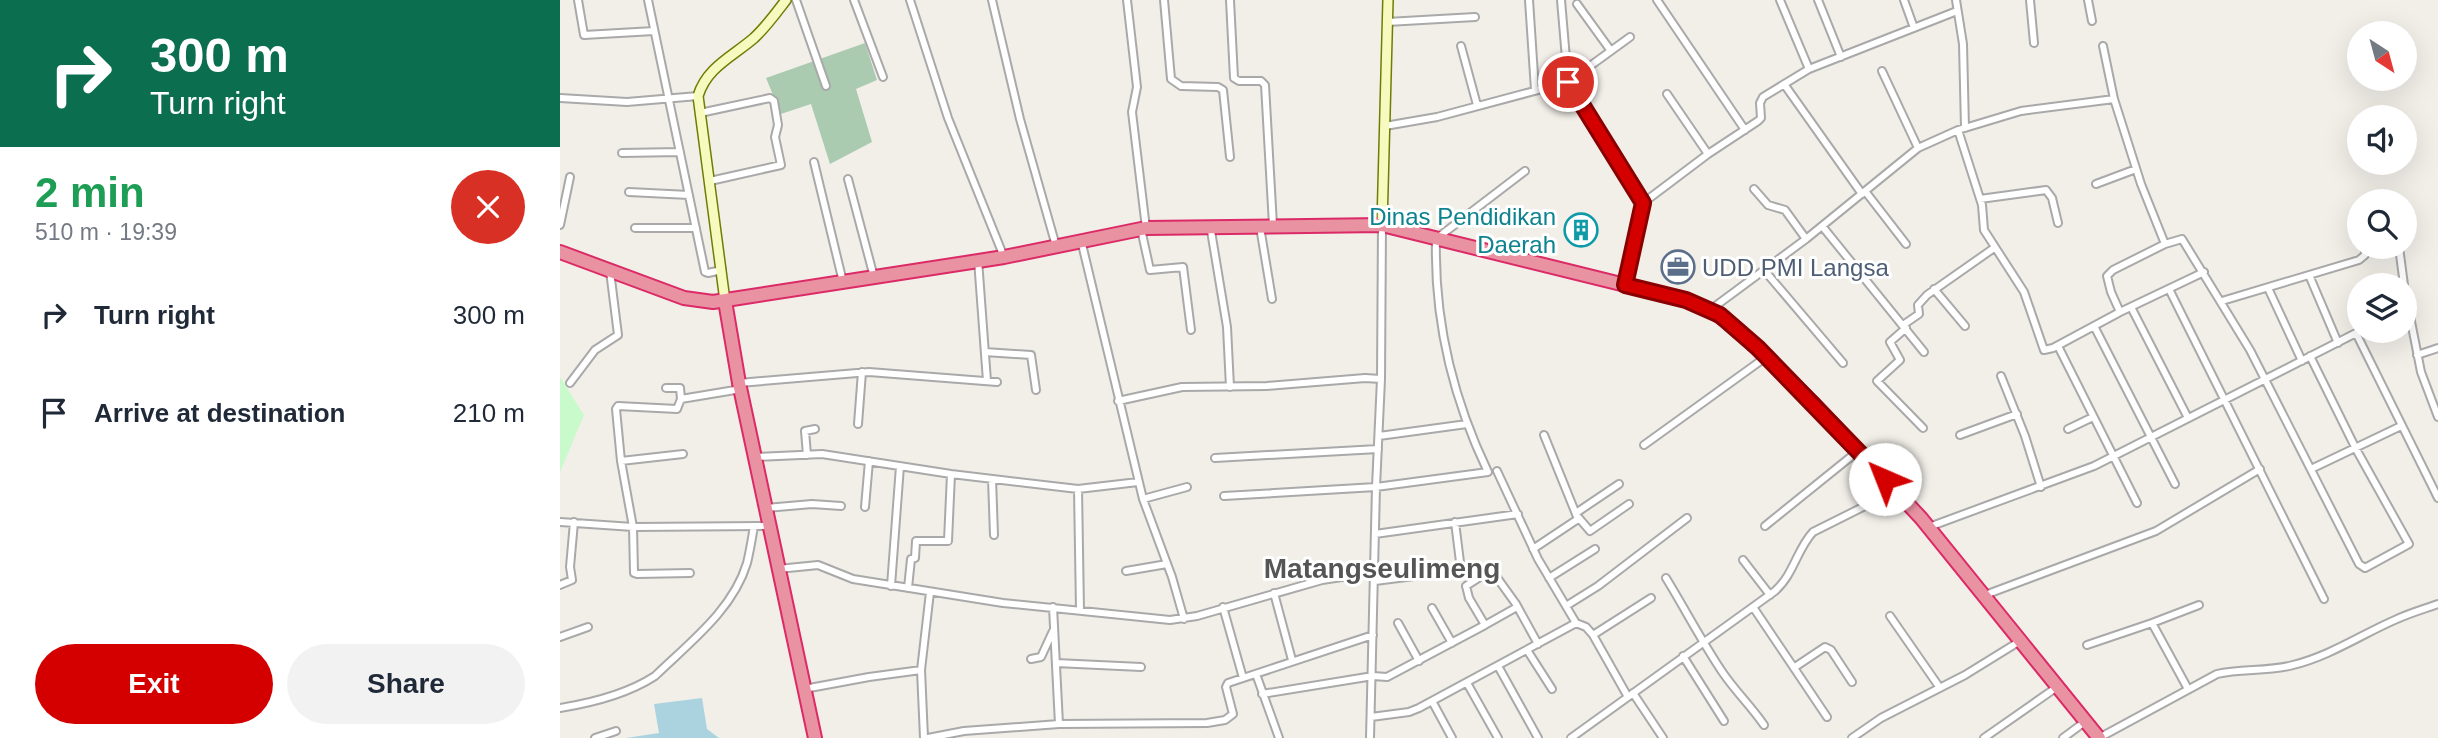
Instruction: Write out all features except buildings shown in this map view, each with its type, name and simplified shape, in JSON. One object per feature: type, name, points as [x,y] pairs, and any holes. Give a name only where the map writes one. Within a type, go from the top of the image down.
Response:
[{"type":"highway","points":[[560,252],[701,302],[725,295],[843,282],[1004,257],[1143,228],[1210,225],[1382,225],[1686,300],[1710,310],[1735,327],[1896,491],[1929,527],[2099,738]]},
{"type":"highway","points":[[725,295],[740,386],[814,738]]},
{"type":"main road","points":[[1382,225],[1388,0]]},
{"type":"main road","points":[[725,295],[698,96],[709,73],[757,35],[782,2]]},
{"type":"street","points":[[578,0],[583,34],[654,31]]},
{"type":"street","points":[[648,0],[705,272],[723,274]]},
{"type":"street","points":[[796,0],[826,86]]},
{"type":"street","points":[[854,0],[883,77]]},
{"type":"street","points":[[910,0],[948,118],[1004,257]]},
{"type":"street","points":[[992,0],[1020,119],[1056,246]]},
{"type":"street","points":[[1127,0],[1137,87],[1132,112],[1143,228],[1150,270],[1181,265],[1184,268],[1191,330]]},
{"type":"street","points":[[1164,0],[1171,79],[1181,86],[1221,88],[1230,157]]},
{"type":"street","points":[[1230,0],[1234,78],[1239,81],[1261,81],[1265,85],[1266,225],[1272,299]]},
{"type":"street","points":[[1529,0],[1535,90]]},
{"type":"street","points":[[1561,0],[1568,82],[1643,203]]},
{"type":"street","points":[[1657,0],[1745,130]]},
{"type":"street","points":[[1780,0],[1809,69]]},
{"type":"street","points":[[1818,0],[1841,57]]},
{"type":"street","points":[[1904,0],[1914,28]]},
{"type":"street","points":[[1956,0],[1964,53],[1965,128]]},
{"type":"street","points":[[2030,0],[2034,43]]},
{"type":"street","points":[[2088,0],[2092,21]]},
{"type":"street","points":[[1577,4],[1611,51]]},
{"type":"street","points":[[1625,285],[1643,203],[1761,118],[1761,100],[1809,69],[1957,11]]},
{"type":"street","points":[[1387,22],[1475,17]]},
{"type":"street","points":[[1385,126],[1437,117],[1568,82],[1630,37]]},
{"type":"street","points":[[1461,46],[1477,105]]},
{"type":"street","points":[[2103,46],[2114,99],[2136,169],[2165,244]]},
{"type":"street","points":[[1882,71],[1918,148]]},
{"type":"street","points":[[1784,84],[1863,192],[1906,244]]},
{"type":"street","points":[[1667,94],[1708,154]]},
{"type":"street","points":[[560,99],[627,102],[698,96]]},
{"type":"street","points":[[700,113],[772,98],[777,115],[775,137],[782,165],[710,181]]},
{"type":"street","points":[[1710,310],[1806,239],[1918,148],[1965,128],[2021,111],[2114,99]]},
{"type":"street","points":[[1958,131],[1983,210],[1982,226],[2024,292],[2042,349],[2047,351],[2058,346],[2120,312],[2204,272]]},
{"type":"street","points":[[622,153],[680,152]]},
{"type":"street","points":[[814,162],[843,282]]},
{"type":"street","points":[[2096,184],[2136,169]]},
{"type":"street","points":[[1224,496],[1374,487],[1488,472],[1467,424],[1450,373],[1435,262],[1436,239],[1525,171]]},
{"type":"street","points":[[560,225],[570,177]]},
{"type":"street","points":[[848,179],[874,277]]},
{"type":"street","points":[[1754,189],[1767,205],[1785,210],[1806,239]]},
{"type":"street","points":[[1980,199],[2046,190],[2052,196],[2059,223]]},
{"type":"street","points":[[629,192],[689,195]]},
{"type":"street","points":[[1210,225],[1227,327],[1230,387]]},
{"type":"street","points":[[1370,738],[1382,225]]},
{"type":"street","points":[[1822,226],[1924,352]]},
{"type":"street","points":[[635,228],[696,228]]},
{"type":"street","points":[[2120,312],[2110,292],[2107,276],[2113,270],[2165,244],[2182,239],[2222,301],[2266,379],[2363,568],[2409,544],[2355,447],[2310,356]]},
{"type":"street","points":[[1081,240],[1138,482],[1184,619]]},
{"type":"street","points":[[1923,428],[1877,382],[1879,377],[1900,361],[1889,342],[1919,314],[1918,305],[1934,289],[1994,248]]},
{"type":"street","points":[[2222,301],[2360,259]]},
{"type":"street","points":[[978,260],[987,381]]},
{"type":"street","points":[[1763,270],[1843,363]]},
{"type":"street","points":[[570,383],[595,350],[618,335],[610,271]]},
{"type":"street","points":[[2309,275],[2338,342]]},
{"type":"street","points":[[2268,288],[2302,361]]},
{"type":"street","points":[[1934,289],[1965,326]]},
{"type":"street","points":[[2169,289],[2323,599]]},
{"type":"street","points":[[2131,307],[2188,418]]},
{"type":"street","points":[[2094,326],[2175,484]]},
{"type":"street","points":[[1929,527],[2041,488],[2115,456],[2347,338]]},
{"type":"street","points":[[2363,343],[2438,498]]},
{"type":"street","points":[[2414,343],[2426,389],[2438,417]]},
{"type":"street","points":[[2058,346],[2137,503]]},
{"type":"street","points":[[2417,355],[2438,348]]},
{"type":"street","points":[[985,352],[1031,355],[1036,390]]},
{"type":"street","points":[[1644,445],[1766,356]]},
{"type":"street","points":[[858,424],[862,372]]},
{"type":"street","points":[[681,398],[740,386],[862,372],[996,382]]},
{"type":"street","points":[[2001,376],[2017,414],[2041,488]]},
{"type":"street","points":[[1118,401],[1182,387],[1379,379]]},
{"type":"street","points":[[666,388],[680,387],[681,398],[677,409],[616,408],[621,461],[633,527],[633,570],[635,574],[690,573]]},
{"type":"street","points":[[1960,435],[2017,414]]},
{"type":"street","points":[[2068,429],[2093,417]]},
{"type":"street","points":[[1379,436],[1467,424]]},
{"type":"street","points":[[2311,469],[2401,426]]},
{"type":"street","points":[[807,454],[805,431],[816,429]]},
{"type":"street","points":[[1544,435],[1577,515],[1590,531],[1629,504]]},
{"type":"street","points":[[1215,458],[1376,450]]},
{"type":"street","points":[[1765,526],[1858,451]]},
{"type":"street","points":[[621,461],[683,454]]},
{"type":"street","points":[[755,457],[822,454],[951,474],[1078,489],[1138,482]]},
{"type":"street","points":[[865,507],[869,461]]},
{"type":"street","points":[[891,586],[900,466]]},
{"type":"street","points":[[1984,595],[2156,531],[2260,469]]},
{"type":"street","points":[[1497,471],[1533,549],[1576,623],[1586,627],[1594,635],[1630,695],[1663,738]]},
{"type":"street","points":[[908,588],[916,541],[948,541],[951,474]]},
{"type":"street","points":[[992,479],[994,535]]},
{"type":"street","points":[[1533,549],[1576,522],[1577,515],[1619,484]]},
{"type":"street","points":[[1143,499],[1187,487]]},
{"type":"street","points":[[1078,489],[1080,610]]},
{"type":"street","points":[[1571,738],[1770,595],[1784,581],[1804,542],[1814,532],[1896,491]]},
{"type":"street","points":[[766,508],[812,503],[841,506]]},
{"type":"street","points":[[1375,534],[1518,514]]},
{"type":"street","points":[[1566,606],[1598,586],[1687,517]]},
{"type":"street","points":[[560,522],[633,527],[769,526]]},
{"type":"street","points":[[560,585],[572,580],[570,567],[574,522]]},
{"type":"street","points":[[1375,581],[1461,570],[1455,522]]},
{"type":"street","points":[[560,708],[588,702],[643,683],[655,676],[718,614],[737,587],[747,563],[754,526]]},
{"type":"street","points":[[1549,578],[1595,549]]},
{"type":"street","points":[[1743,560],[1770,595]]},
{"type":"street","points":[[1126,571],[1167,564]]},
{"type":"street","points":[[778,569],[824,566],[852,579],[891,586],[1003,603],[1161,620],[1184,619],[1322,580],[1372,572]]},
{"type":"street","points":[[1485,625],[1465,588],[1491,571],[1517,607],[1538,644]]},
{"type":"street","points":[[1666,578],[1725,676],[1764,725]]},
{"type":"street","points":[[930,592],[921,670],[926,738],[964,731],[1059,724],[1207,723],[1225,720],[1233,713],[1226,684],[1373,635]]},
{"type":"street","points":[[1274,593],[1292,660]]},
{"type":"street","points":[[1594,635],[1651,598]]},
{"type":"street","points":[[2099,738],[2188,689],[2228,671],[2273,670],[2308,661],[2396,619],[2438,604]]},
{"type":"street","points":[[2087,645],[2200,605]]},
{"type":"street","points":[[1053,607],[1059,724]]},
{"type":"street","points":[[1223,607],[1243,677]]},
{"type":"street","points":[[1262,694],[1373,676],[1387,677],[1517,607]]},
{"type":"street","points":[[1753,607],[1827,717]]},
{"type":"street","points":[[1432,608],[1452,643]]},
{"type":"street","points":[[1891,616],[1940,688]]},
{"type":"street","points":[[1398,623],[1419,661]]},
{"type":"street","points":[[1371,717],[1414,711],[1576,623]]},
{"type":"street","points":[[2152,623],[2188,689]]},
{"type":"street","points":[[560,637],[588,627]]},
{"type":"street","points":[[1031,659],[1041,657],[1054,629]]},
{"type":"street","points":[[1852,738],[1902,706],[1940,688],[2020,641]]},
{"type":"street","points":[[1795,667],[1825,647],[1831,650],[1852,682]]},
{"type":"street","points":[[1527,650],[1552,689]]},
{"type":"street","points":[[1683,656],[1724,721]]},
{"type":"street","points":[[1056,663],[1141,667]]},
{"type":"street","points":[[1498,666],[1538,738]]},
{"type":"street","points":[[804,689],[921,670]]},
{"type":"street","points":[[1256,674],[1279,738]]},
{"type":"street","points":[[1468,683],[1498,738]]},
{"type":"street","points":[[1984,738],[2057,687]]},
{"type":"street","points":[[1432,702],[1452,738]]},
{"type":"street","points":[[2063,738],[2086,721]]},
{"type":"street","points":[[595,738],[616,731]]},
{"type":"green space","points":[[865,43],[877,80],[856,89],[872,142],[830,164],[811,104],[781,114],[766,78]]},
{"type":"green space","points":[[560,377],[584,415],[560,472]]},
{"type":"water","points":[[702,698],[707,729],[719,738],[626,738],[659,733],[654,704]]},
{"type":"place","name":"Dinas Pendidikan Daerah","points":[[1581,230]]},
{"type":"place","name":"UDD PMI Langsa","points":[[1678,267]]},
{"type":"district","name":"Matangseulimeng","points":[[1382,568]]},
{"type":"route","points":[[1568,82],[1643,203],[1625,285],[1686,300],[1720,315],[1758,348],[1885,479]]}]
